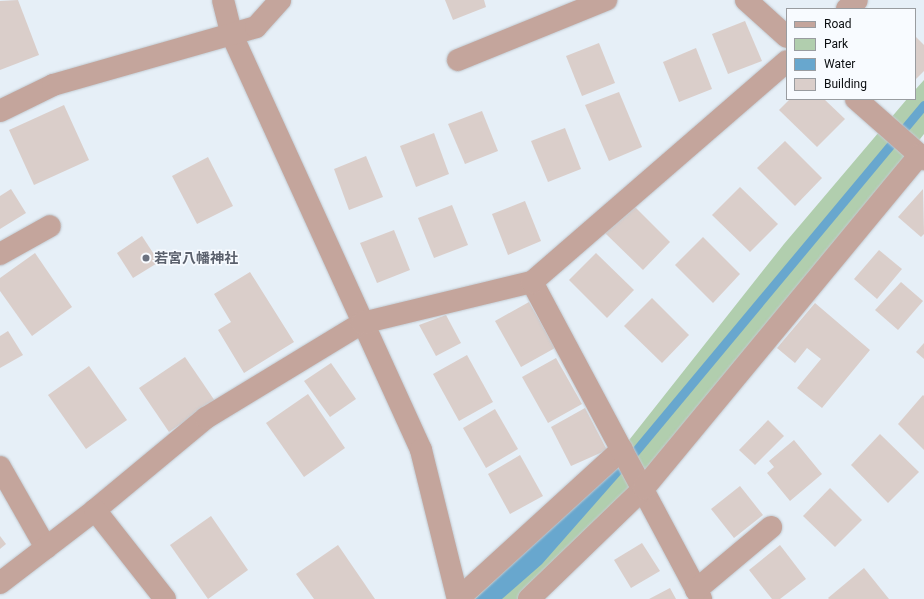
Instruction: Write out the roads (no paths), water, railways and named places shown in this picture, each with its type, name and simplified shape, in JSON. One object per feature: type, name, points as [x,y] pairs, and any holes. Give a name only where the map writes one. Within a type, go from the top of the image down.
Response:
[{"type":"street","points":[[224,0],[232,35],[421,450],[458,599],[622,449]]},
{"type":"street","points":[[0,111],[52,85],[256,27],[280,0]]},
{"type":"street","points":[[458,60],[606,0]]},
{"type":"street","points":[[746,0],[786,36]]},
{"type":"street","points":[[847,8],[857,0]]},
{"type":"street","points":[[0,583],[95,510],[206,418],[362,323],[532,282],[786,62]]},
{"type":"street","points":[[529,599],[644,488],[921,157],[857,100]]},
{"type":"street","points":[[0,254],[50,226]]},
{"type":"street","points":[[532,282],[644,488],[698,595],[771,527]]},
{"type":"street","points":[[0,467],[46,548]]},
{"type":"street","points":[[95,510],[165,599]]},
{"type":"water","points":[[627,457],[630,464],[542,564],[502,599],[475,599]]},
{"type":"waterway","points":[[628,460],[924,105]]},
{"type":"place","name":"若宮八幡神社","points":[[146,258]]}]
